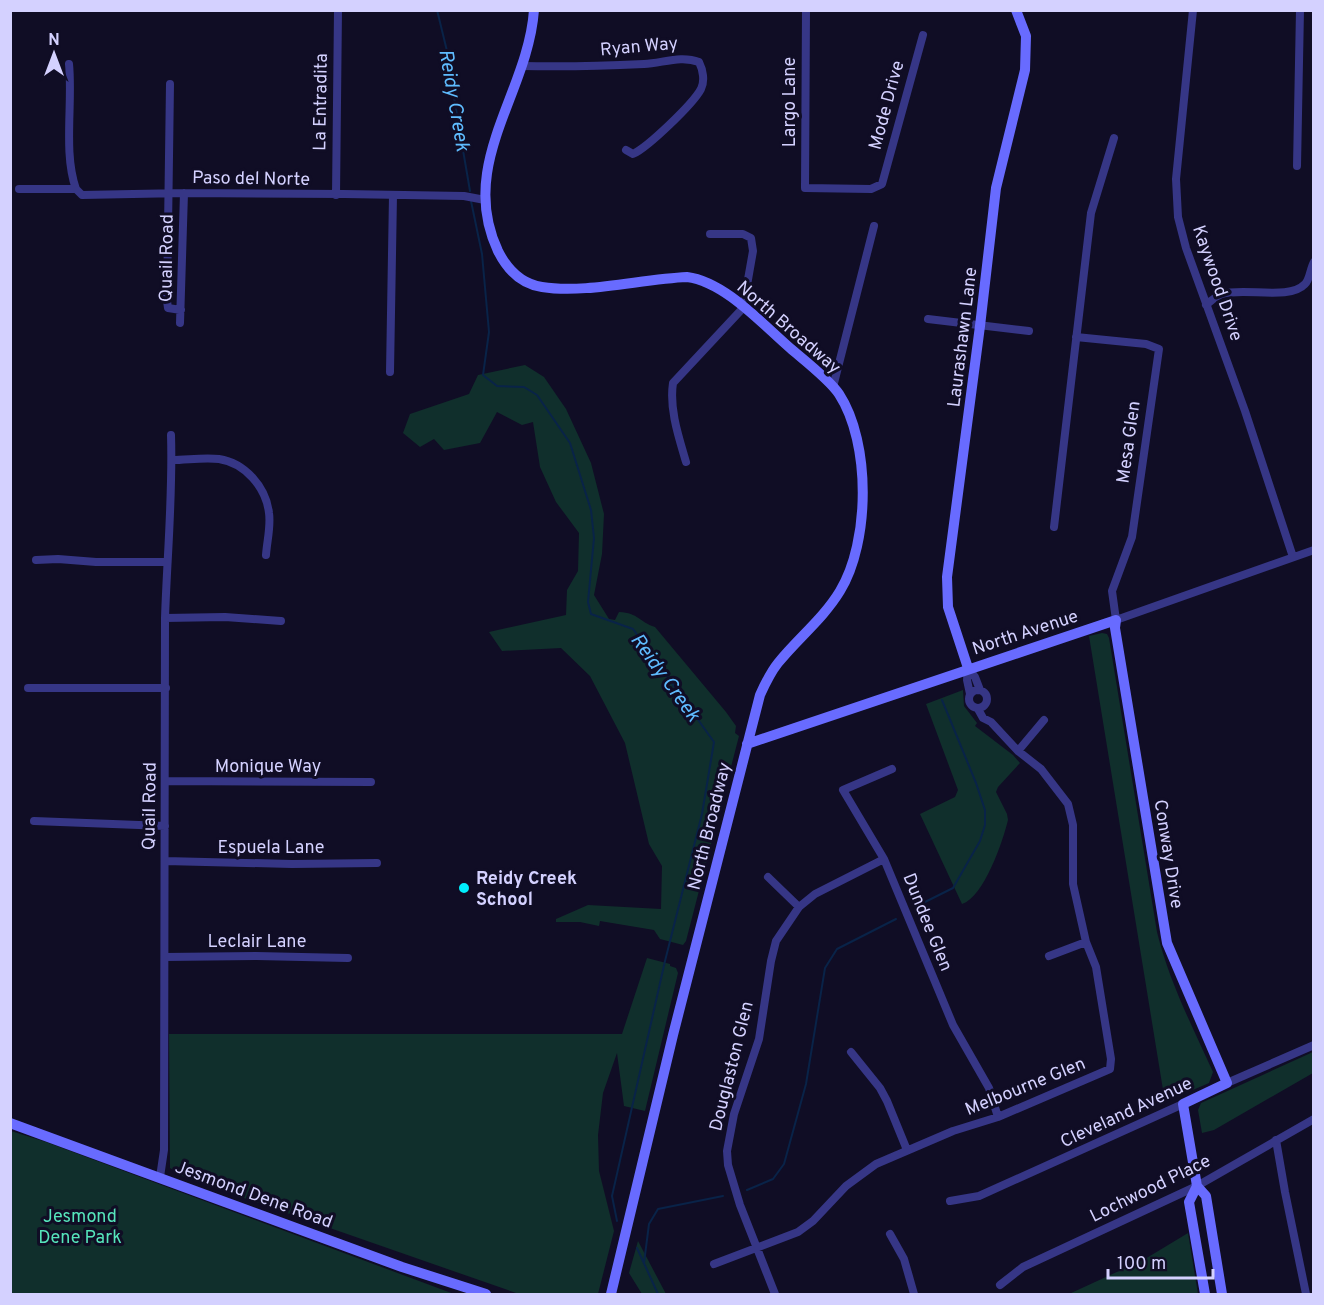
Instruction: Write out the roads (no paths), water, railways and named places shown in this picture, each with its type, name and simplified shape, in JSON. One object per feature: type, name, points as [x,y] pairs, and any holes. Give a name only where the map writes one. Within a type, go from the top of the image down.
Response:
[{"type":"street","name":"La Entradita","points":[[336,195],[338,10]]},
{"type":"street","name":"North Broadway","points":[[534,10],[531,39],[492,146],[485,200],[491,236],[504,263],[513,274],[526,282],[538,287],[562,290],[687,277],[716,286],[839,393],[849,412],[860,460],[863,496],[857,548],[849,573],[834,599],[778,663],[760,695],[675,1024],[611,1294]]},
{"type":"street","name":"Largo Lane","points":[[806,10],[805,188],[872,189],[882,184]]},
{"type":"street","name":"Laurashawn Lane","points":[[968,668],[948,607],[947,577],[996,188],[1025,70],[1026,36],[1016,10]]},
{"type":"street","name":"Kaywood Drive","points":[[1193,10],[1176,179],[1176,200],[1186,248],[1245,411],[1293,557]]},
{"type":"street","points":[[1297,166],[1300,10]]},
{"type":"street","name":"Mode Drive","points":[[882,184],[923,35]]},
{"type":"street","name":"Ryan Way","points":[[522,66],[577,68],[650,64],[686,58],[699,62],[703,77],[702,88],[696,96],[661,133],[639,151],[633,154],[626,150]]},
{"type":"street","points":[[69,64],[71,82],[70,172],[76,189]]},
{"type":"street","name":"Quail Road","points":[[170,84],[166,301],[168,308],[181,310]]},
{"type":"street","points":[[1054,527],[1091,213],[1114,138]]},
{"type":"street","name":"Paso del Norte","points":[[19,189],[76,189],[82,195],[393,195],[464,196],[485,200]]},
{"type":"street","name":"Quail Road","points":[[180,323],[184,194]]},
{"type":"street","points":[[390,372],[393,195]]},
{"type":"street","points":[[833,387],[874,226]]},
{"type":"street","points":[[686,462],[677,432],[672,399],[673,383],[743,308],[753,251],[751,238],[743,234],[710,234]]},
{"type":"street","points":[[1206,305],[1220,295],[1240,291],[1297,290],[1306,283],[1314,262]]},
{"type":"street","points":[[928,319],[1029,331]]},
{"type":"street","name":"Mesa Glen","points":[[1076,337],[1146,344],[1159,349],[1132,537],[1112,591],[1116,620]]},
{"type":"street","name":"Quail Road","points":[[160,1177],[164,1150],[165,618],[166,562],[170,523],[171,435]]},
{"type":"street","points":[[172,460],[219,459],[236,464],[248,471],[257,483],[269,510],[266,555]]},
{"type":"street","name":"North Avenue","points":[[747,744],[1116,620],[1314,550]]},
{"type":"street","points":[[36,560],[166,562]]},
{"type":"street","points":[[165,618],[225,617],[281,621]]},
{"type":"street","name":"Conway Drive","points":[[1116,620],[1167,943],[1227,1083]]},
{"type":"street","name":"Melbourne Glen","points":[[968,668],[975,677],[980,690],[987,697],[982,707]]},
{"type":"street","name":"Melbourne Glen","points":[[714,1264],[798,1232],[813,1221],[846,1186],[876,1164],[953,1131],[998,1117],[1110,1070],[1111,1059],[1096,967],[1086,942],[1073,884],[1073,825],[1068,804],[1041,769],[1018,751],[991,722],[991,714],[982,707],[970,705],[968,668]]},
{"type":"street","points":[[28,688],[166,688]]},
{"type":"street","points":[[970,694],[980,690]]},
{"type":"street","points":[[1018,751],[1044,720]]},
{"type":"street","name":"Dundee Glen","points":[[892,769],[843,790],[884,859],[953,1025],[989,1088],[998,1117]]},
{"type":"street","name":"Monique Way","points":[[166,781],[371,782]]},
{"type":"street","points":[[34,821],[165,826]]},
{"type":"street","name":"Douglaston Glen","points":[[775,1294],[756,1248],[728,1165],[727,1151],[734,1114],[759,1039],[776,941],[799,907],[815,894],[884,859]]},
{"type":"street","name":"Espuela Lane","points":[[165,861],[292,864],[377,863]]},
{"type":"street","points":[[768,877],[799,907]]},
{"type":"street","points":[[1049,956],[1086,942]]},
{"type":"street","name":"Leclair Lane","points":[[165,957],[348,958]]},
{"type":"street","name":"Cleveland Avenue","points":[[950,1201],[979,1196],[1314,1045]]},
{"type":"street","points":[[852,1052],[880,1088],[907,1150]]},
{"type":"street","points":[[1183,1104],[1197,1186],[1206,1196],[1222,1294]]},
{"type":"street","name":"Lochwood Place","points":[[1000,1285],[1023,1267],[1197,1186],[1314,1119]]},
{"type":"street","name":"Jesmond Dene Road","points":[[10,1123],[402,1267],[486,1294]]},
{"type":"street","points":[[1276,1140],[1305,1294]]},
{"type":"street","points":[[1197,1186],[1189,1202],[1205,1294]]},
{"type":"street","points":[[890,1234],[904,1259],[914,1294]]},
{"type":"waterway","name":"Reidy Creek","points":[[437,10],[447,51],[470,191]]},
{"type":"waterway","name":"Reidy Creek","points":[[471,201],[482,254],[489,332],[483,375],[497,386],[524,387],[537,395],[570,443],[591,510],[594,538],[588,602],[591,614],[633,629],[714,742],[702,814],[665,961],[612,1196],[617,1221]]},
{"type":"waterway","points":[[917,906],[953,888],[980,841],[985,825],[985,810],[976,783],[942,700]]},
{"type":"waterway","points":[[747,1190],[773,1179],[784,1164],[806,1084],[825,968],[837,949],[896,919]]},
{"type":"waterway","points":[[644,1263],[649,1224],[658,1209],[723,1196]]},
{"type":"waterway","name":"Reidy Creek","points":[[637,1248],[658,1294]]},
{"type":"place","name":"Reidy Creek School","points":[[464,888]]},
{"type":"park label","name":"Jesmond Dene Park","points":[[80,1226]]}]
